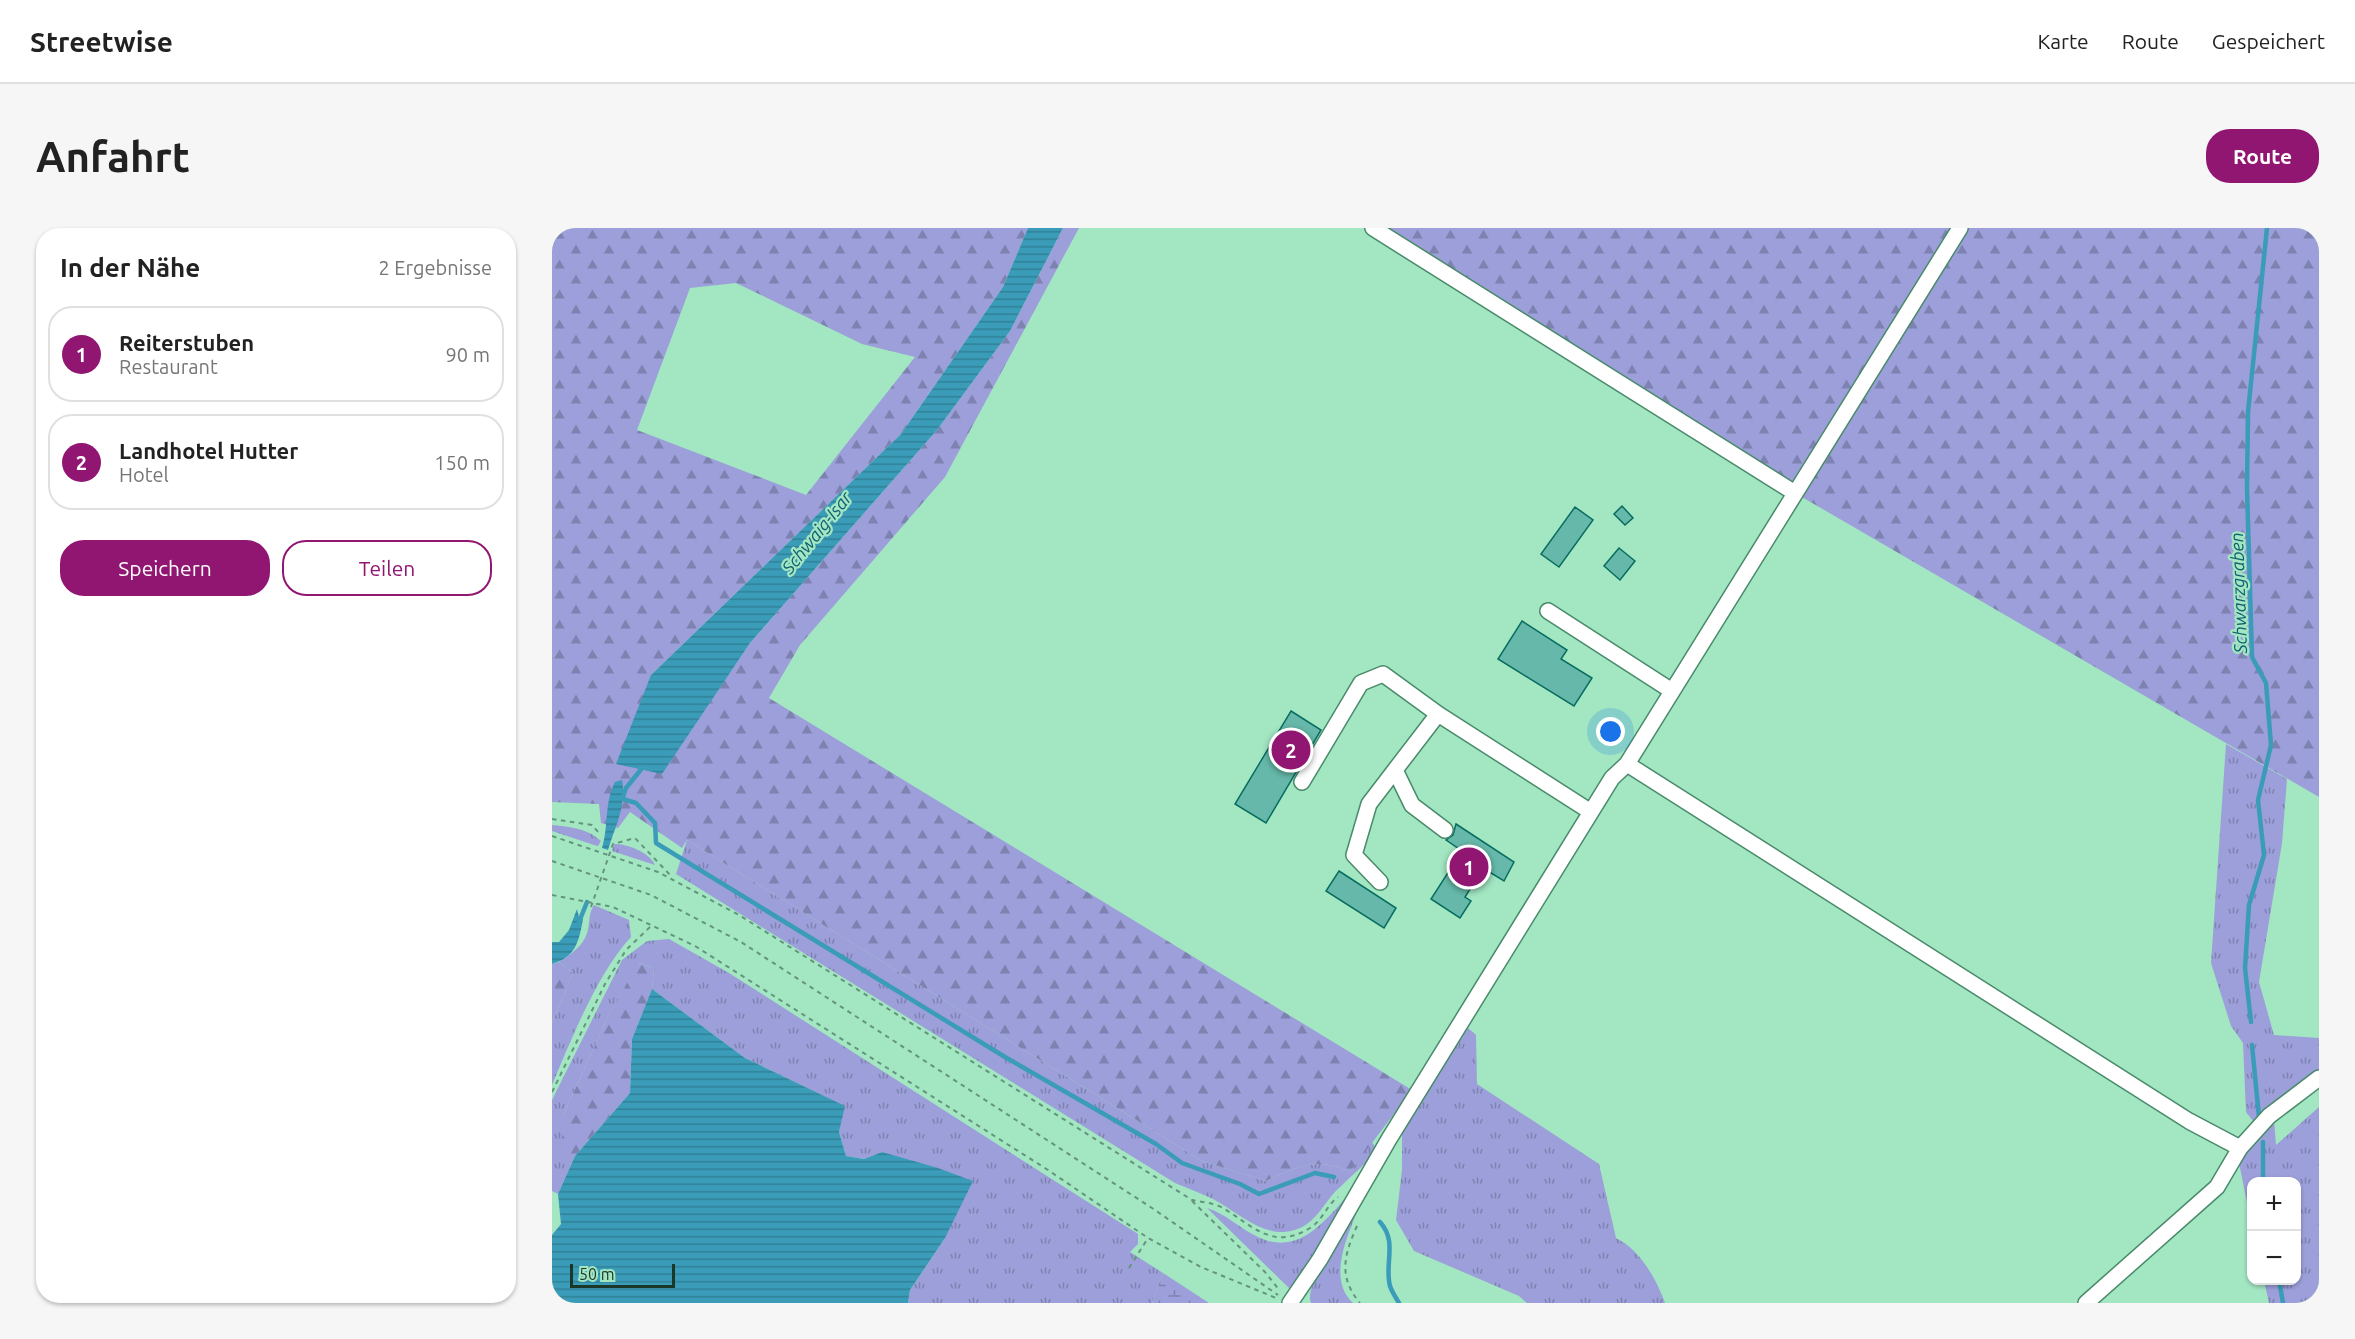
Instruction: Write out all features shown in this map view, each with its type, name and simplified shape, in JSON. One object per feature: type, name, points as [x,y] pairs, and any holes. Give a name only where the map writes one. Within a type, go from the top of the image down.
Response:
[{"type":"lane","points":[[1373,228],[1795,493]]},
{"type":"lane","points":[[1283,1298],[1320,1259],[1401,1119],[1612,778],[1627,764],[1960,228]]},
{"type":"lane","points":[[1548,611],[1672,691]]},
{"type":"lane","points":[[1302,782],[1361,683],[1383,674],[1438,714],[1591,812]]},
{"type":"lane","points":[[1380,882],[1353,855],[1369,804],[1438,714]]},
{"type":"lane","points":[[1627,764],[2189,1121],[2240,1148]]},
{"type":"lane","points":[[1395,770],[1412,805],[1445,830]]},
{"type":"lane","points":[[2086,1303],[2217,1187],[2240,1148],[2269,1116],[2319,1078]]},
{"type":"path","points":[[552,819],[592,825],[599,833]]},
{"type":"path","points":[[552,836],[674,880],[739,915],[1192,1200],[1264,1272],[1283,1298]]},
{"type":"path","points":[[591,908],[613,844],[635,838],[674,880]]},
{"type":"path","points":[[552,861],[651,895],[741,942],[1152,1208],[1283,1298]]},
{"type":"path","points":[[552,895],[613,907],[695,946],[1048,1170],[1148,1238],[1201,1267],[1283,1298]]},
{"type":"path","points":[[552,1092],[605,984],[626,950],[652,926]]},
{"type":"path","points":[[1192,1200],[1221,1207],[1246,1226],[1270,1236],[1292,1238],[1313,1227],[1335,1199],[1342,1194]]},
{"type":"path","points":[[1360,1303],[1348,1288],[1344,1266],[1361,1217]]},
{"type":"path","points":[[1129,1268],[1148,1238]]},
{"type":"green space","points":[[552,228],[1028,228],[1003,287],[901,434],[651,675],[661,774],[750,643],[937,430],[1010,331],[1063,228],[1079,228],[945,477],[800,645],[769,698],[1412,1090],[1350,1172],[1327,1165],[1307,1165],[1266,1181],[1202,1161],[687,840],[682,848],[630,812],[618,828],[601,823],[599,804],[552,802]],"holes":[[[736,283],[862,344],[915,357],[806,495],[637,430],[690,288]]]},
{"type":"green space","points":[[1374,228],[2319,228],[2319,797],[1795,493]]},
{"type":"green space","points":[[2226,744],[2287,779],[2282,843],[2259,982],[2274,1035],[2319,1038],[2319,1078],[2274,1120],[2276,1145],[2319,1107],[2319,1303],[2269,1303],[2265,1285],[2301,1285],[2301,1177],[2247,1177],[2247,1202],[2238,1158],[2251,1141],[2253,1121],[2246,1112],[2243,1043],[2231,1026],[2211,963]]},
{"type":"green space","points":[[552,825],[584,831],[601,841],[598,846],[594,845],[552,831]]},
{"type":"green space","points":[[687,840],[1202,1161],[1266,1181],[1307,1165],[1327,1165],[1350,1172],[1372,1142],[1377,1150],[1306,1225],[1288,1232],[1266,1229],[1213,1199],[1175,1183],[676,874]]},
{"type":"green space","points":[[614,844],[638,850],[648,856],[655,865],[612,851]]},
{"type":"green space","points":[[594,905],[629,920],[631,937],[607,969],[597,987],[552,1085],[552,1023],[573,973],[559,962],[574,952],[583,942]]},
{"type":"green space","points":[[669,939],[729,973],[1138,1234],[1138,1244],[1130,1252],[1163,1273],[1152,1303],[908,1303],[910,1290],[945,1238],[882,1152],[864,1159],[846,1156],[839,1132],[844,1106],[745,1058],[652,989],[654,968],[639,963],[607,1019],[562,1118],[575,1156],[558,1194],[552,1191],[552,1100],[622,960],[647,941]]},
{"type":"green space","points":[[559,962],[573,973],[552,1023],[552,964]]},
{"type":"green space","points":[[638,963],[654,968],[652,989],[632,1039],[630,1093],[575,1156],[563,1148],[562,1118],[607,1019]]},
{"type":"green space","points":[[1468,1028],[1476,1035],[1477,1084],[1599,1164],[1616,1238],[1640,1257],[1657,1284],[1665,1303],[1527,1303],[1519,1296],[1414,1251],[1396,1220],[1402,1170],[1402,1131]]},
{"type":"green space","points":[[1347,1196],[1351,1197],[1296,1286],[1289,1288],[1207,1208],[1256,1236],[1284,1243],[1308,1234]]},
{"type":"green space","points":[[1359,1206],[1346,1242],[1340,1269],[1345,1293],[1353,1303],[1311,1303],[1310,1294],[1313,1282],[1336,1240]]},
{"type":"green space","points":[[1163,1273],[1209,1303],[1152,1303]]},
{"type":"water","points":[[1028,228],[1063,228],[1010,331],[937,430],[750,643],[662,774],[616,764],[651,675],[901,434],[1003,287]]},
{"type":"water","points":[[622,780],[622,807],[608,850],[602,848],[609,798],[615,782]]},
{"type":"water","points":[[577,909],[579,917],[583,919],[578,941],[566,957],[552,964],[552,942],[559,942],[569,930]]},
{"type":"water","points":[[652,989],[745,1058],[845,1106],[839,1132],[846,1156],[864,1159],[882,1152],[973,1181],[945,1238],[910,1290],[908,1303],[552,1303],[552,1235],[561,1224],[558,1194],[575,1156],[630,1093],[632,1039]]},
{"type":"building","points":[[1622,506],[1633,518],[1625,525],[1614,514]]},
{"type":"building","points":[[1575,507],[1593,520],[1559,567],[1541,554]]},
{"type":"building","points":[[1619,548],[1635,561],[1620,580],[1604,566]]},
{"type":"building","points":[[1522,621],[1567,650],[1561,659],[1592,678],[1574,706],[1498,659]]},
{"type":"building","points":[[1291,711],[1321,730],[1266,823],[1235,804]]},
{"type":"building","points":[[1456,824],[1514,862],[1504,881],[1483,868],[1465,897],[1471,901],[1460,918],[1431,899],[1462,851],[1446,840],[1453,835]]},
{"type":"building","points":[[1339,871],[1396,908],[1384,928],[1326,891]]},
{"type":"waterway","name":"Schwarzgraben","points":[[2251,1022],[2245,968],[2249,905],[2264,855],[2258,800],[2271,745],[2266,683],[2252,657],[2247,488],[2248,412],[2267,228]]},
{"type":"waterway","name":"Schwaig-Isar","points":[[623,797],[626,788],[643,767]]},
{"type":"waterway","points":[[623,799],[636,803],[655,823],[656,843],[1005,1057],[1156,1144],[1182,1163],[1240,1184],[1259,1194],[1315,1173],[1334,1177]]},
{"type":"waterway","name":"Schwaig-Isar","points":[[579,922],[587,902]]},
{"type":"waterway","name":"Schwarzgraben","points":[[2252,1045],[2259,1117]]},
{"type":"waterway","name":"Schwarzgraben","points":[[2263,1142],[2263,1177]]},
{"type":"waterway","points":[[1380,1222],[1388,1237],[1390,1286],[1399,1303]]},
{"type":"waterway","name":"Schwarzgraben","points":[[2280,1285],[2283,1303]]},
{"type":"place","name":"Landhotel Hutter","points":[[1291,750]]},
{"type":"place","name":"Reiterstuben","points":[[1469,867]]}]
